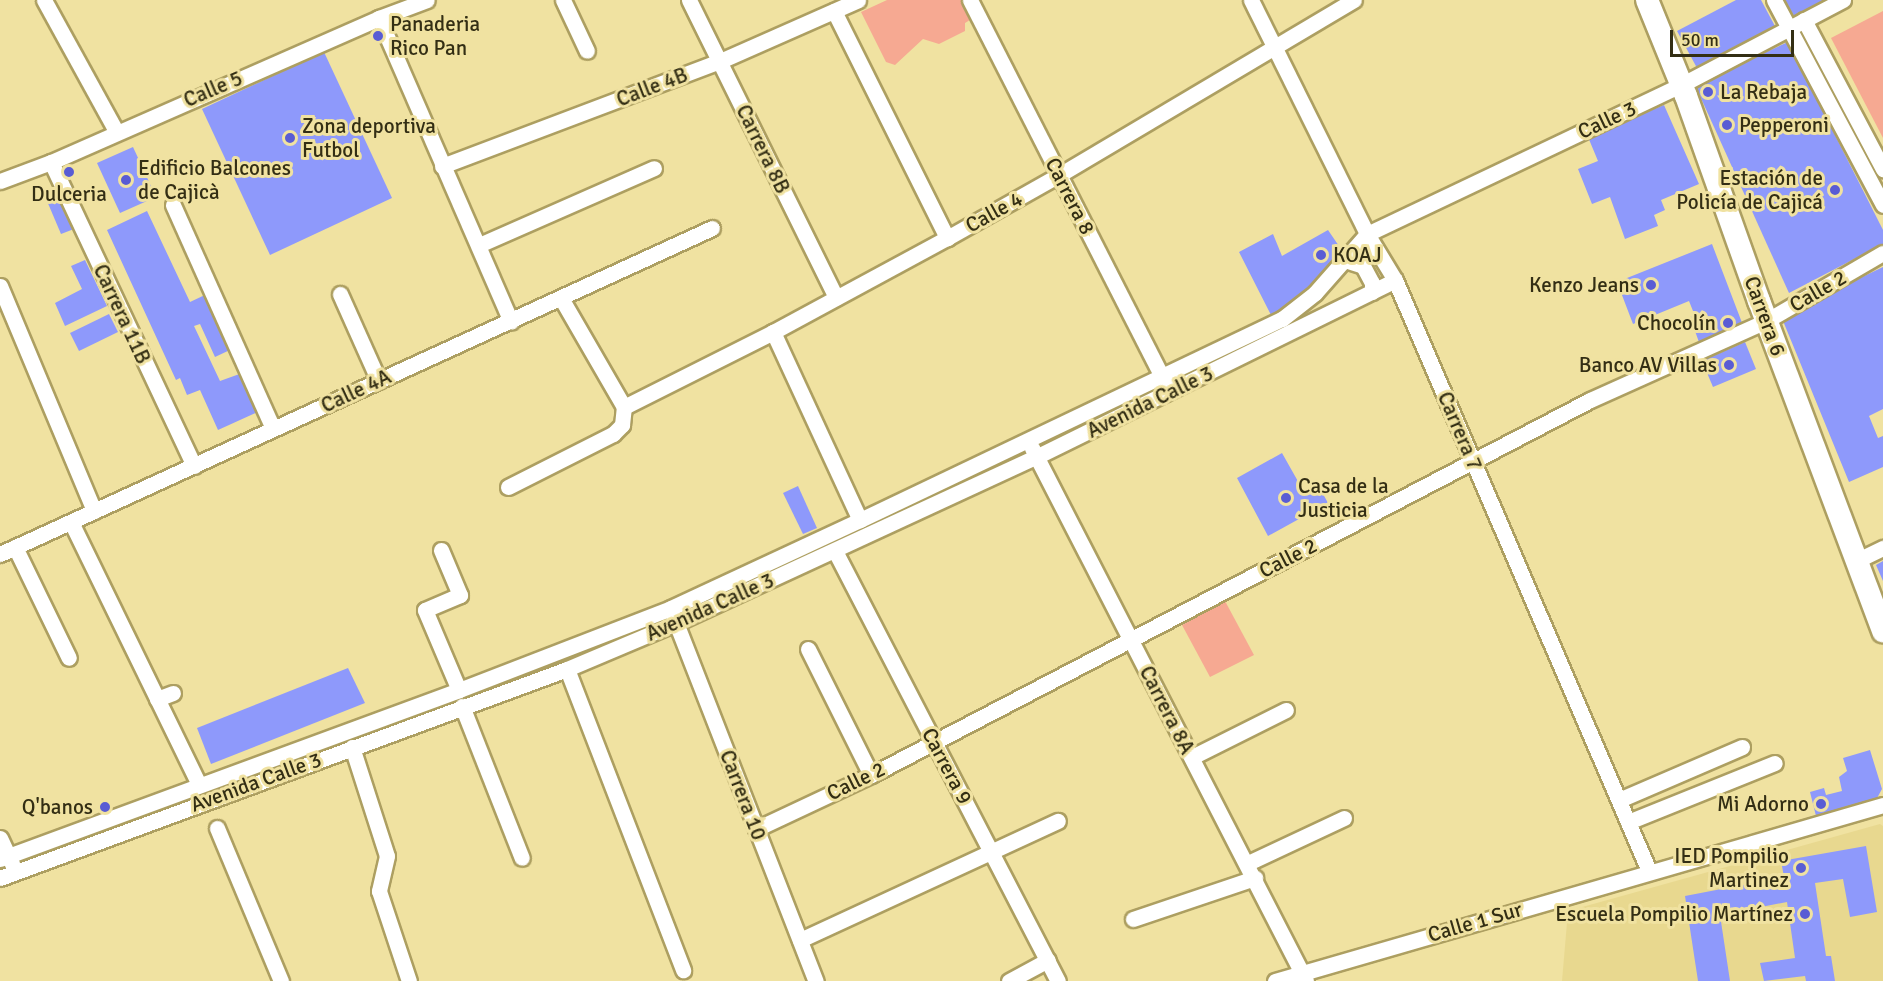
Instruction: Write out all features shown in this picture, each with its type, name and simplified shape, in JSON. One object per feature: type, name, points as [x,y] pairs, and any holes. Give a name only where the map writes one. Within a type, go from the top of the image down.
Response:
[{"type":"main road","name":"Carrera 6","points":[[1647,0],[1682,85],[1766,321],[1883,631]]},
{"type":"street","points":[[44,0],[116,131]]},
{"type":"street","name":"Calle 5","points":[[0,181],[51,162],[116,131],[379,18],[427,0]]},
{"type":"street","points":[[563,0],[587,51]]},
{"type":"street","name":"Carrera 8B","points":[[689,0],[836,298]]},
{"type":"street","name":"Calle 4B","points":[[442,166],[720,61],[858,0]]},
{"type":"street","name":"Carrera 8","points":[[970,0],[1170,392]]},
{"type":"street","name":"Carrera 7","points":[[1251,0],[1273,49],[1367,234],[1395,280],[1650,871]]},
{"type":"street","name":"Calle 4","points":[[624,407],[773,332],[947,238],[1059,175],[1354,0]]},
{"type":"street","points":[[1774,0],[1883,205]]},
{"type":"street","name":"Calle 3","points":[[1367,234],[1682,85],[1843,0]]},
{"type":"street","points":[[834,11],[947,238]]},
{"type":"street","points":[[379,18],[511,321]]},
{"type":"street","points":[[1804,20],[1883,168]]},
{"type":"street","name":"Carrera 11B","points":[[51,162],[194,466]]},
{"type":"street","points":[[479,245],[654,168]]},
{"type":"street","points":[[173,205],[273,429]]},
{"type":"street","name":"Calle 4A","points":[[0,554],[712,228]]},
{"type":"street","name":"Avenida Calle 3","points":[[0,878],[567,669],[860,520],[1282,319],[1315,293],[1367,234]]},
{"type":"street","name":"Calle 2","points":[[756,829],[871,775],[1590,400],[1766,321],[1883,253]]},
{"type":"street","points":[[1345,260],[1363,266],[1372,283],[1371,292]]},
{"type":"street","name":"Avenida Calle 3","points":[[4,857],[459,690],[674,615],[835,552],[1170,392],[1395,280]]},
{"type":"street","points":[[0,286],[94,511]]},
{"type":"street","points":[[340,294],[379,381]]},
{"type":"street","points":[[508,487],[613,434],[622,425],[624,407],[561,298]]},
{"type":"street","points":[[773,332],[860,520]]},
{"type":"street","name":"Carrera 8A","points":[[1027,439],[1305,977]]},
{"type":"street","points":[[71,522],[200,785]]},
{"type":"street","points":[[15,547],[69,658]]},
{"type":"street","points":[[1858,560],[1883,548]]},
{"type":"street","points":[[441,550],[460,595],[425,610],[459,690]]},
{"type":"street","name":"Carrera 9","points":[[835,552],[1058,981]]},
{"type":"street","name":"Carrera 10","points":[[674,615],[816,981]]},
{"type":"street","points":[[808,649],[871,775]]},
{"type":"street","points":[[567,669],[683,970]]},
{"type":"street","points":[[157,699],[173,693]]},
{"type":"street","points":[[462,706],[522,858]]},
{"type":"street","points":[[1192,758],[1286,710]]},
{"type":"street","points":[[352,747],[387,856],[379,891],[409,981]]},
{"type":"street","points":[[1619,800],[1742,747]]},
{"type":"street","points":[[1628,822],[1775,763]]},
{"type":"street","name":"Calle 1 Sur","points":[[1275,981],[1305,977],[1650,871],[1883,805]]},
{"type":"street","points":[[1248,863],[1344,818]]},
{"type":"street","points":[[800,940],[1058,821]]},
{"type":"street","points":[[217,828],[281,981]]},
{"type":"street","points":[[0,838],[4,857],[16,872]]},
{"type":"street","points":[[1133,919],[1255,878]]},
{"type":"street","points":[[1009,981],[1048,960]]},
{"type":"shaded area","points":[[887,0],[969,0],[978,15],[965,23],[965,31],[939,44],[923,39],[895,65],[886,62],[861,12]]},
{"type":"shaded area","points":[[1883,11],[1883,138],[1831,38]]},
{"type":"shaded area","points":[[1225,601],[1254,655],[1210,677],[1182,625]]},
{"type":"shaded area","name":"IED Pompilio Martinez","points":[[1880,824],[1883,826],[1883,981],[1562,981],[1568,911]]},
{"type":"building","points":[[1736,0],[1761,0],[1776,28],[1697,68],[1677,31]]},
{"type":"building","points":[[1785,0],[1824,0],[1794,16]]},
{"type":"building","points":[[1788,42],[1883,230],[1883,244],[1789,293],[1695,85]]},
{"type":"building","name":"Zona deportiva Futbol","points":[[324,52],[392,198],[270,255],[202,109]]},
{"type":"building","points":[[1664,105],[1699,184],[1661,200],[1665,210],[1654,215],[1658,226],[1625,239],[1610,197],[1592,204],[1578,169],[1598,161],[1588,137]]},
{"type":"building","name":"Edificio Balcones de Cajicà","points":[[133,147],[156,197],[120,213],[97,163]]},
{"type":"building","points":[[60,196],[74,229],[61,234],[47,201]]},
{"type":"building","points":[[147,211],[190,302],[207,294],[232,349],[215,357],[200,324],[194,326],[220,381],[245,372],[262,410],[218,430],[200,390],[187,395],[180,378],[176,380],[107,230]]},
{"type":"building","points":[[1328,230],[1341,249],[1329,267],[1293,303],[1273,319],[1239,252],[1273,234],[1282,256]]},
{"type":"building","points":[[1712,244],[1744,328],[1700,345],[1690,317],[1695,316],[1689,301],[1633,324],[1617,282]]},
{"type":"building","points":[[85,260],[107,306],[65,326],[55,303],[82,289],[71,266]]},
{"type":"building","points":[[1883,267],[1883,409],[1869,416],[1878,438],[1883,436],[1883,467],[1849,482],[1781,316]]},
{"type":"building","points":[[109,314],[118,332],[79,351],[70,333]]},
{"type":"building","name":"Banco AV Villas","points":[[1745,342],[1756,369],[1713,387],[1702,361]]},
{"type":"building","name":"Casa de la Justicia","points":[[1282,453],[1304,492],[1318,485],[1328,503],[1268,536],[1237,478]]},
{"type":"building","points":[[798,486],[817,528],[803,534],[783,493]]},
{"type":"building","points":[[1883,561],[1883,581],[1876,565]]},
{"type":"building","points":[[348,668],[365,703],[211,764],[197,728]]},
{"type":"building","points":[[1870,750],[1882,789],[1876,800],[1816,816],[1810,792],[1824,788],[1826,795],[1842,791],[1839,777],[1847,771],[1843,758]]},
{"type":"building","name":"Escuela Pompilio Martínez","points":[[1866,846],[1877,912],[1850,917],[1843,879],[1815,883],[1826,956],[1831,956],[1835,981],[1806,981],[1805,976],[1764,981],[1760,963],[1795,958],[1787,902],[1720,915],[1730,981],[1698,981],[1685,896],[1784,877],[1781,861]]},
{"type":"place","name":"Panaderia Rico Pan","points":[[378,36]]},
{"type":"place","name":"La Rebaja","points":[[1708,92]]},
{"type":"place","name":"Pepperoni","points":[[1727,125]]},
{"type":"place","name":"Zona deportiva Futbol","points":[[290,138]]},
{"type":"place","name":"Dulceria","points":[[69,172]]},
{"type":"place","name":"Edificio Balcones de Cajicà","points":[[126,180]]},
{"type":"place","name":"Estación de Policía de Cajicá","points":[[1835,190]]},
{"type":"place","name":"KOAJ","points":[[1321,255]]},
{"type":"place","name":"Kenzo Jeans","points":[[1651,285]]},
{"type":"place","name":"Chocolín","points":[[1728,323]]},
{"type":"place","name":"Banco AV Villas","points":[[1729,365]]},
{"type":"place","name":"Casa de la Justicia","points":[[1286,498]]},
{"type":"place","name":"Mi Adorno","points":[[1821,804]]},
{"type":"place","name":"Q'banos","points":[[105,807]]},
{"type":"place","name":"IED Pompilio Martinez","points":[[1801,868]]},
{"type":"place","name":"Escuela Pompilio Martínez","points":[[1805,914]]}]
